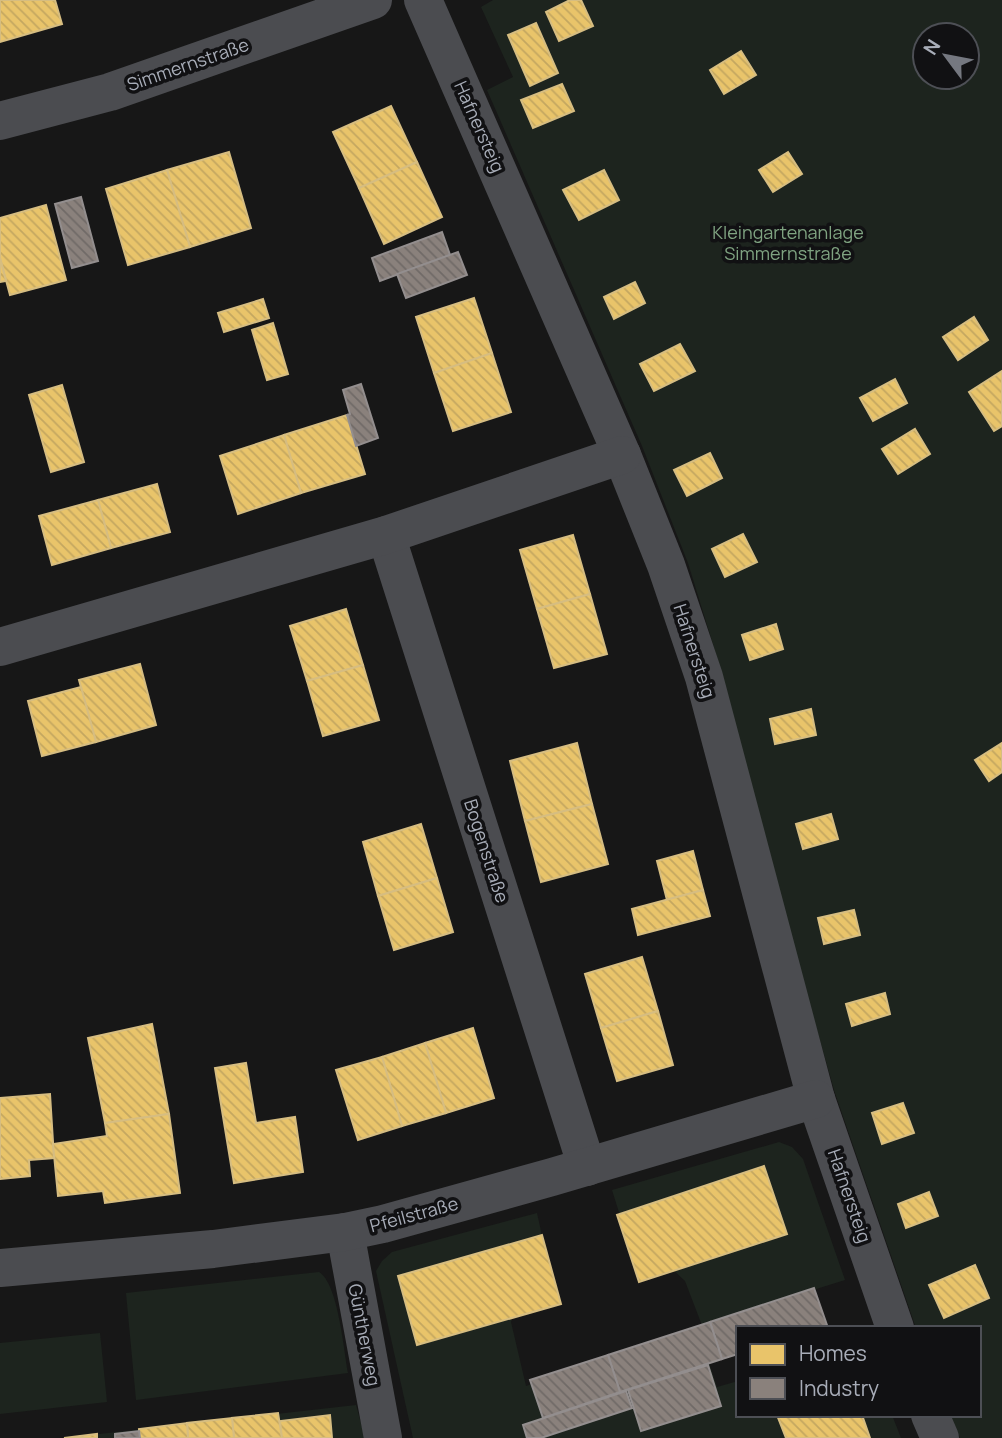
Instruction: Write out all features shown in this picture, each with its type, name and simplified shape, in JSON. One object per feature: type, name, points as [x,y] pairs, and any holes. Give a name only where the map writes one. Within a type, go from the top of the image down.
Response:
[{"type":"street","name":"Simmernstraße","points":[[0,121],[110,92],[373,0]]},
{"type":"street","name":"Hafnersteig","points":[[423,0],[622,455],[666,565],[704,677],[816,1099],[894,1326]]},
{"type":"street","points":[[0,648],[386,535],[622,455]]},
{"type":"street","name":"Bogenstraße","points":[[386,535],[587,1167]]},
{"type":"street","name":"Pfeilstraße","points":[[0,1268],[200,1251],[345,1232],[383,1224],[587,1167],[816,1099]]},
{"type":"street","name":"Güntherweg","points":[[345,1232],[383,1438]]},
{"type":"street","points":[[931,1417],[940,1438]]},
{"type":"green space","name":"Kleingartenanlage Simmernstraße","points":[[493,0],[1002,0],[1002,1438],[960,1438],[951,1417],[981,1417],[981,1326],[915,1326],[835,1093],[778,894],[723,677],[688,563],[642,446],[487,90],[513,77],[481,7]]},
{"type":"green space","points":[[779,1142],[792,1147],[803,1159],[845,1280],[813,1290],[742,1326],[736,1326],[736,1330],[708,1360],[717,1387],[736,1382],[736,1417],[893,1417],[901,1438],[413,1438],[376,1271],[392,1252],[537,1213],[544,1245],[511,1322],[526,1386],[703,1328],[685,1281],[622,1222],[612,1190]]},
{"type":"green space","points":[[319,1272],[331,1289],[348,1373],[136,1400],[126,1293]]},
{"type":"green space","points":[[100,1333],[107,1402],[0,1414],[0,1343]]},
{"type":"green space","points":[[356,1405],[365,1438],[64,1438]]},
{"type":"building: Homes","points":[[0,0],[55,0],[62,24],[0,42]]},
{"type":"building: Homes","points":[[570,0],[581,0],[593,26],[559,41],[546,12]]},
{"type":"building: Homes","points":[[536,23],[558,73],[530,86],[508,35]]},
{"type":"building: Homes","points":[[741,51],[756,75],[724,94],[710,70]]},
{"type":"building: Homes","points":[[562,84],[574,111],[533,128],[521,100]]},
{"type":"building: Homes","points":[[391,106],[417,162],[359,188],[333,132]]},
{"type":"building: Homes","points":[[229,152],[251,228],[190,247],[167,170]]},
{"type":"building: Homes","points":[[788,152],[802,174],[773,192],[759,170]]},
{"type":"building: Homes","points":[[417,162],[442,217],[384,244],[359,188]]},
{"type":"building: Homes","points":[[167,170],[190,247],[128,265],[106,189]]},
{"type":"building: Homes","points":[[604,170],[619,200],[579,220],[563,190]]},
{"type":"building: Homes","points":[[46,205],[66,280],[10,295],[0,258],[0,218]]},
{"type":"building: Homes","points":[[0,258],[6,281],[0,282]]},
{"type":"building: Homes","points":[[635,282],[645,303],[614,319],[604,297]]},
{"type":"building: Homes","points":[[474,298],[492,353],[434,373],[416,317]]},
{"type":"building: Homes","points":[[263,299],[269,318],[224,332],[218,313]]},
{"type":"building: Homes","points":[[974,317],[988,340],[958,360],[943,337]]},
{"type":"building: Homes","points":[[273,323],[288,374],[267,380],[252,330]]},
{"type":"building: Homes","points":[[680,344],[695,371],[654,391],[640,364]]},
{"type":"building: Homes","points":[[492,353],[511,412],[453,431],[434,373]]},
{"type":"building: Homes","points":[[1002,371],[1002,426],[994,431],[969,392]]},
{"type":"building: Homes","points":[[895,379],[907,403],[873,421],[860,398]]},
{"type":"building: Homes","points":[[62,385],[84,462],[51,472],[29,395]]},
{"type":"building: Homes","points":[[347,415],[365,474],[301,493],[284,435]]},
{"type":"building: Homes","points":[[915,429],[930,454],[898,474],[882,449]]},
{"type":"building: Homes","points":[[284,435],[301,493],[238,514],[220,456]]},
{"type":"building: Homes","points":[[710,453],[722,478],[687,496],[674,470]]},
{"type":"building: Homes","points":[[157,484],[170,532],[111,548],[98,500]]},
{"type":"building: Homes","points":[[98,500],[111,548],[52,565],[39,516]]},
{"type":"building: Homes","points":[[743,534],[757,562],[725,577],[712,549]]},
{"type":"building: Homes","points":[[573,535],[590,594],[537,609],[520,550]]},
{"type":"building: Homes","points":[[590,594],[607,654],[554,668],[537,609]]},
{"type":"building: Homes","points":[[346,609],[363,665],[307,681],[290,626]]},
{"type":"building: Homes","points":[[776,624],[783,649],[750,660],[742,635]]},
{"type":"building: Homes","points":[[140,664],[156,725],[96,742],[79,680]]},
{"type":"building: Homes","points":[[363,665],[379,720],[323,736],[307,681]]},
{"type":"building: Homes","points":[[81,687],[96,742],[42,756],[28,701]]},
{"type":"building: Homes","points":[[811,709],[816,735],[775,744],[770,719]]},
{"type":"building: Homes","points":[[577,743],[592,804],[525,821],[510,761]]},
{"type":"building: Homes","points":[[1002,743],[1002,772],[989,781],[975,760]]},
{"type":"building: Homes","points":[[592,804],[608,864],[541,882],[525,821]]},
{"type":"building: Homes","points":[[831,814],[838,839],[803,849],[796,824]]},
{"type":"building: Homes","points":[[421,824],[437,878],[378,896],[363,842]]},
{"type":"building: Homes","points":[[693,851],[703,890],[667,900],[657,861]]},
{"type":"building: Homes","points":[[437,878],[453,932],[394,950],[378,896]]},
{"type":"building: Homes","points":[[703,890],[710,916],[638,935],[632,909]]},
{"type":"building: Homes","points":[[854,910],[860,935],[824,944],[818,918]]},
{"type":"building: Homes","points":[[642,957],[658,1011],[601,1028],[585,974]]},
{"type":"building: Homes","points":[[885,993],[890,1014],[852,1026],[846,1004]]},
{"type":"building: Homes","points":[[658,1011],[673,1065],[617,1081],[601,1028]]},
{"type":"building: Homes","points":[[152,1024],[169,1114],[105,1123],[88,1038]]},
{"type":"building: Homes","points":[[473,1028],[494,1098],[446,1113],[425,1043]]},
{"type":"building: Homes","points":[[425,1043],[446,1113],[402,1126],[382,1057]]},
{"type":"building: Homes","points":[[382,1057],[402,1126],[358,1140],[336,1070]]},
{"type":"building: Homes","points":[[246,1063],[256,1123],[295,1117],[303,1172],[234,1183],[215,1068]]},
{"type":"building: Homes","points":[[50,1094],[54,1158],[29,1160],[30,1176],[0,1179],[0,1098]]},
{"type":"building: Homes","points":[[903,1103],[914,1133],[882,1144],[872,1113]]},
{"type":"building: Homes","points":[[169,1114],[180,1193],[105,1203],[103,1191],[58,1196],[53,1144],[107,1136],[105,1123]]},
{"type":"building: Homes","points":[[764,1166],[787,1234],[639,1282],[617,1215]]},
{"type":"building: Homes","points":[[929,1192],[938,1216],[906,1228],[898,1204]]},
{"type":"building: Homes","points":[[542,1235],[561,1304],[417,1345],[398,1276]]},
{"type":"building: Homes","points":[[975,1265],[989,1298],[944,1318],[929,1285]]},
{"type":"building: Homes","points":[[278,1413],[282,1438],[234,1438],[232,1418]]},
{"type":"building: Homes","points":[[330,1415],[332,1438],[282,1438],[280,1421]]},
{"type":"building: Homes","points":[[778,1417],[863,1417],[870,1438],[786,1438]]},
{"type":"building: Homes","points":[[232,1418],[234,1438],[188,1438],[187,1423]]},
{"type":"building: Homes","points":[[187,1423],[188,1438],[140,1438],[139,1429]]},
{"type":"building: Homes","points":[[97,1434],[97,1438],[64,1438]]},
{"type":"building: Industry","points":[[81,197],[98,261],[72,268],[55,204]]},
{"type":"building: Industry","points":[[442,232],[450,255],[380,281],[372,258]]},
{"type":"building: Industry","points":[[458,252],[467,275],[406,298],[397,274]]},
{"type":"building: Industry","points":[[361,384],[378,438],[356,446],[343,390]]},
{"type":"building: Industry","points":[[814,1288],[827,1325],[736,1326],[736,1355],[722,1359],[710,1322]]},
{"type":"building: Industry","points":[[710,1322],[722,1359],[620,1392],[608,1355]]},
{"type":"building: Industry","points":[[608,1355],[620,1392],[543,1418],[530,1380]]},
{"type":"building: Industry","points":[[708,1365],[721,1406],[641,1431],[628,1390]]},
{"type":"building: Industry","points":[[626,1391],[632,1408],[541,1438],[527,1438],[523,1425]]},
{"type":"building: Industry","points":[[139,1431],[140,1438],[115,1438],[115,1434]]}]
